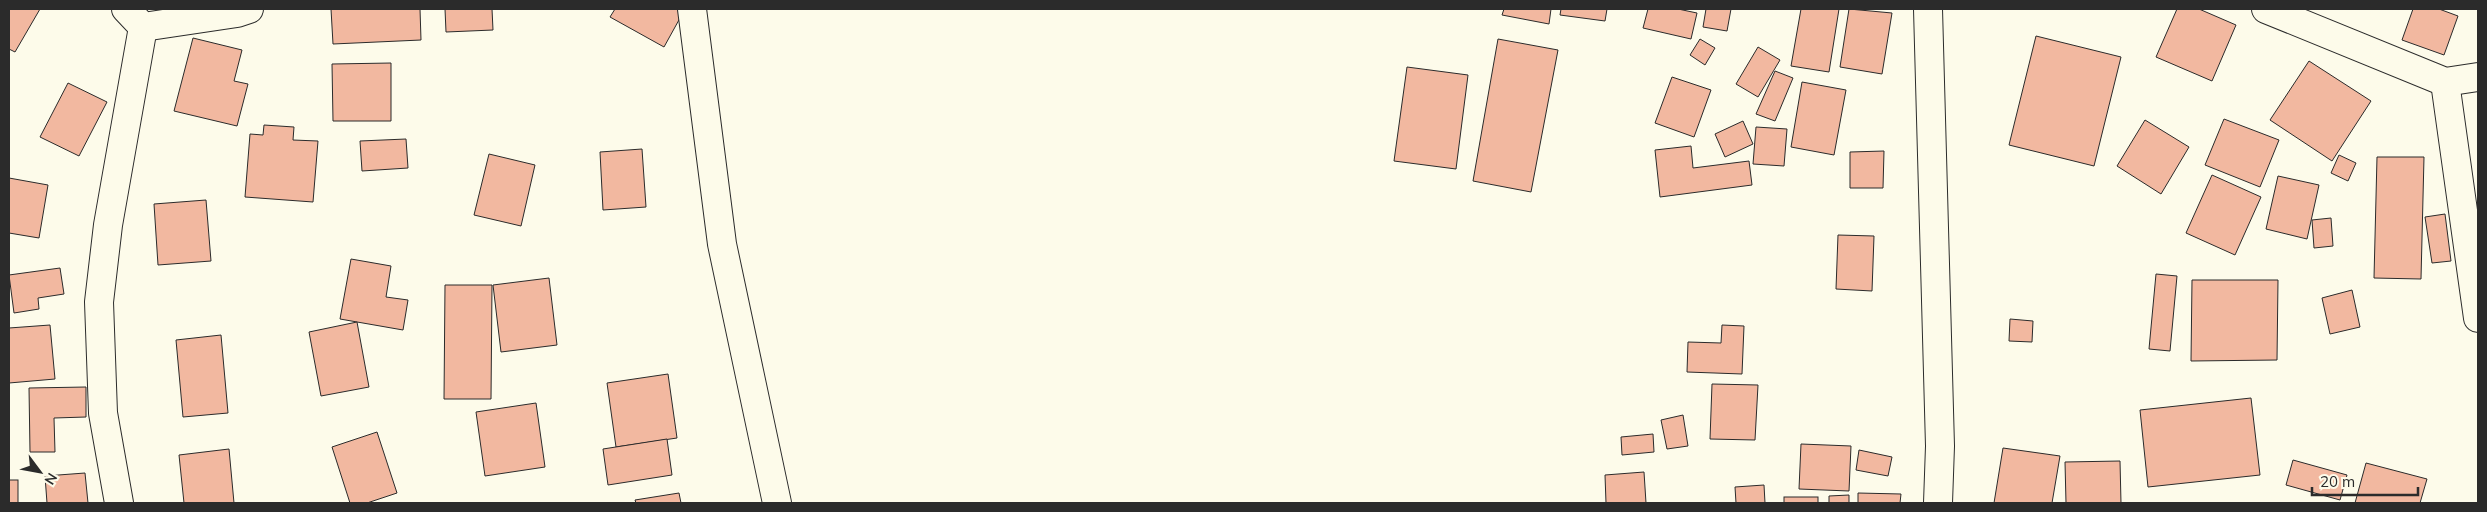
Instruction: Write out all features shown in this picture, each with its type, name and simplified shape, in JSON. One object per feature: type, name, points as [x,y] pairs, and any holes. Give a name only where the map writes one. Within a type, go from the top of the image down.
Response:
[{"type":"street","points":[[120,503],[102,413],[99,302],[135,18],[237,13],[249,9]]},
{"type":"street","points":[[692,9],[722,244],[778,503]]},
{"type":"street","points":[[1928,9],[1940,446],[1938,503]]},
{"type":"street","points":[[2266,9],[2445,82],[2478,77]]},
{"type":"street","points":[[2445,82],[2478,318]]},
{"type":"building","points":[[9,9],[40,9],[15,52],[9,49]]},
{"type":"building","points":[[331,9],[420,9],[421,40],[333,44]]},
{"type":"building","points":[[445,9],[492,9],[493,30],[446,32]]},
{"type":"building","points":[[615,9],[685,9],[664,47],[610,17]]},
{"type":"building","points":[[1504,9],[1551,9],[1549,24],[1502,15]]},
{"type":"building","points":[[1561,9],[1607,9],[1605,21],[1560,15]]},
{"type":"building","points":[[1648,9],[1678,9],[1697,13],[1691,39],[1643,28]]},
{"type":"building","points":[[1706,9],[1731,9],[1727,31],[1703,27]]},
{"type":"building","points":[[1801,9],[1839,9],[1829,72],[1791,66]]},
{"type":"building","points":[[1849,9],[1892,13],[1882,74],[1840,67]]},
{"type":"building","points":[[2177,9],[2199,9],[2236,25],[2212,81],[2156,57]]},
{"type":"building","points":[[2413,9],[2439,9],[2458,16],[2444,55],[2402,40]]},
{"type":"building","points":[[2036,36],[2121,57],[2094,166],[2009,145]]},
{"type":"building","points":[[193,38],[242,50],[234,81],[248,84],[237,126],[174,111]]},
{"type":"building","points":[[1498,39],[1558,50],[1531,192],[1473,181]]},
{"type":"building","points":[[1700,39],[1715,48],[1705,65],[1690,55]]},
{"type":"building","points":[[1758,47],[1780,60],[1758,97],[1736,84]]},
{"type":"building","points":[[2309,61],[2371,101],[2332,161],[2270,120]]},
{"type":"building","points":[[391,63],[391,121],[333,121],[332,64]]},
{"type":"building","points":[[1407,67],[1468,75],[1456,169],[1394,161]]},
{"type":"building","points":[[1775,71],[1793,78],[1775,121],[1756,114]]},
{"type":"building","points":[[1672,77],[1711,90],[1694,137],[1655,123]]},
{"type":"building","points":[[1802,82],[1846,90],[1834,155],[1791,147]]},
{"type":"building","points":[[68,83],[107,102],[79,156],[40,137]]},
{"type":"building","points":[[2224,119],[2279,140],[2260,187],[2205,165]]},
{"type":"building","points":[[2145,120],[2189,147],[2161,194],[2117,166]]},
{"type":"building","points":[[1743,121],[1753,144],[1725,157],[1715,134]]},
{"type":"building","points":[[264,125],[294,127],[293,140],[318,141],[313,202],[245,197],[250,134],[263,135]]},
{"type":"building","points":[[1756,127],[1787,129],[1784,166],[1753,164]]},
{"type":"building","points":[[406,139],[408,168],[362,171],[360,141]]},
{"type":"building","points":[[1691,146],[1693,168],[1749,161],[1752,185],[1660,197],[1655,150]]},
{"type":"building","points":[[642,149],[646,207],[603,210],[600,152]]},
{"type":"building","points":[[1884,151],[1883,188],[1850,188],[1850,152]]},
{"type":"building","points":[[489,154],[535,165],[521,226],[474,215]]},
{"type":"building","points":[[2339,155],[2356,163],[2348,181],[2331,173]]},
{"type":"building","points":[[2377,157],[2424,157],[2421,279],[2374,278]]},
{"type":"building","points":[[2212,175],[2261,197],[2235,255],[2186,233]]},
{"type":"building","points":[[2278,176],[2319,185],[2307,239],[2266,229]]},
{"type":"building","points":[[9,178],[48,185],[39,238],[9,233]]},
{"type":"building","points":[[206,200],[211,261],[158,265],[154,204]]},
{"type":"building","points":[[2445,214],[2451,261],[2432,263],[2425,217]]},
{"type":"building","points":[[2331,218],[2333,246],[2314,248],[2312,220]]},
{"type":"building","points":[[1838,235],[1874,236],[1872,291],[1836,289]]},
{"type":"building","points":[[351,259],[391,266],[386,297],[408,300],[403,330],[340,319]]},
{"type":"building","points":[[60,268],[64,294],[38,298],[39,309],[14,313],[9,275]]},
{"type":"building","points":[[2156,274],[2177,276],[2170,351],[2149,349]]},
{"type":"building","points":[[549,278],[557,345],[501,352],[493,285]]},
{"type":"building","points":[[2192,280],[2278,280],[2277,360],[2191,361]]},
{"type":"building","points":[[445,285],[492,285],[491,399],[444,399]]},
{"type":"building","points":[[2352,290],[2360,327],[2330,334],[2322,298]]},
{"type":"building","points":[[2010,319],[2033,321],[2032,342],[2009,341]]},
{"type":"building","points":[[357,322],[369,387],[321,396],[309,332]]},
{"type":"building","points":[[50,325],[55,379],[9,383],[9,328]]},
{"type":"building","points":[[1722,325],[1744,326],[1742,374],[1687,372],[1688,342],[1721,343]]},
{"type":"building","points":[[221,335],[228,413],[183,417],[176,340]]},
{"type":"building","points":[[668,374],[677,438],[616,447],[607,383]]},
{"type":"building","points":[[1712,384],[1758,385],[1755,440],[1710,439]]},
{"type":"building","points":[[86,387],[86,417],[54,418],[55,452],[30,452],[29,388]]},
{"type":"building","points":[[2251,398],[2260,475],[2148,487],[2140,410]]},
{"type":"building","points":[[536,403],[545,467],[485,476],[476,412]]},
{"type":"building","points":[[1683,415],[1688,446],[1667,449],[1661,420]]},
{"type":"building","points":[[377,432],[397,493],[367,503],[350,503],[332,447]]},
{"type":"building","points":[[1653,434],[1654,452],[1622,455],[1621,437]]},
{"type":"building","points":[[667,439],[672,475],[608,485],[603,449]]},
{"type":"building","points":[[1801,444],[1851,446],[1849,491],[1799,489]]},
{"type":"building","points":[[2003,448],[2060,456],[2052,503],[1994,503]]},
{"type":"building","points":[[229,449],[234,503],[184,503],[179,455]]},
{"type":"building","points":[[1859,450],[1892,457],[1888,476],[1856,470]]},
{"type":"building","points":[[2293,460],[2347,475],[2340,500],[2286,485]]},
{"type":"building","points":[[2120,461],[2121,503],[2066,503],[2065,462]]},
{"type":"building","points":[[2366,463],[2427,479],[2420,503],[2355,503]]},
{"type":"building","points":[[1644,472],[1646,503],[1606,503],[1605,475]]},
{"type":"building","points":[[85,473],[88,503],[47,503],[45,476]]},
{"type":"building","points":[[9,480],[18,480],[18,503],[9,503]]},
{"type":"building","points":[[1764,485],[1765,503],[1736,503],[1735,487]]},
{"type":"building","points":[[679,493],[681,503],[636,503],[635,500]]},
{"type":"building","points":[[1858,493],[1901,494],[1900,503],[1858,503]]},
{"type":"building","points":[[1849,495],[1849,503],[1829,503],[1829,496]]},
{"type":"building","points":[[1784,497],[1818,497],[1818,503],[1784,503]]}]
